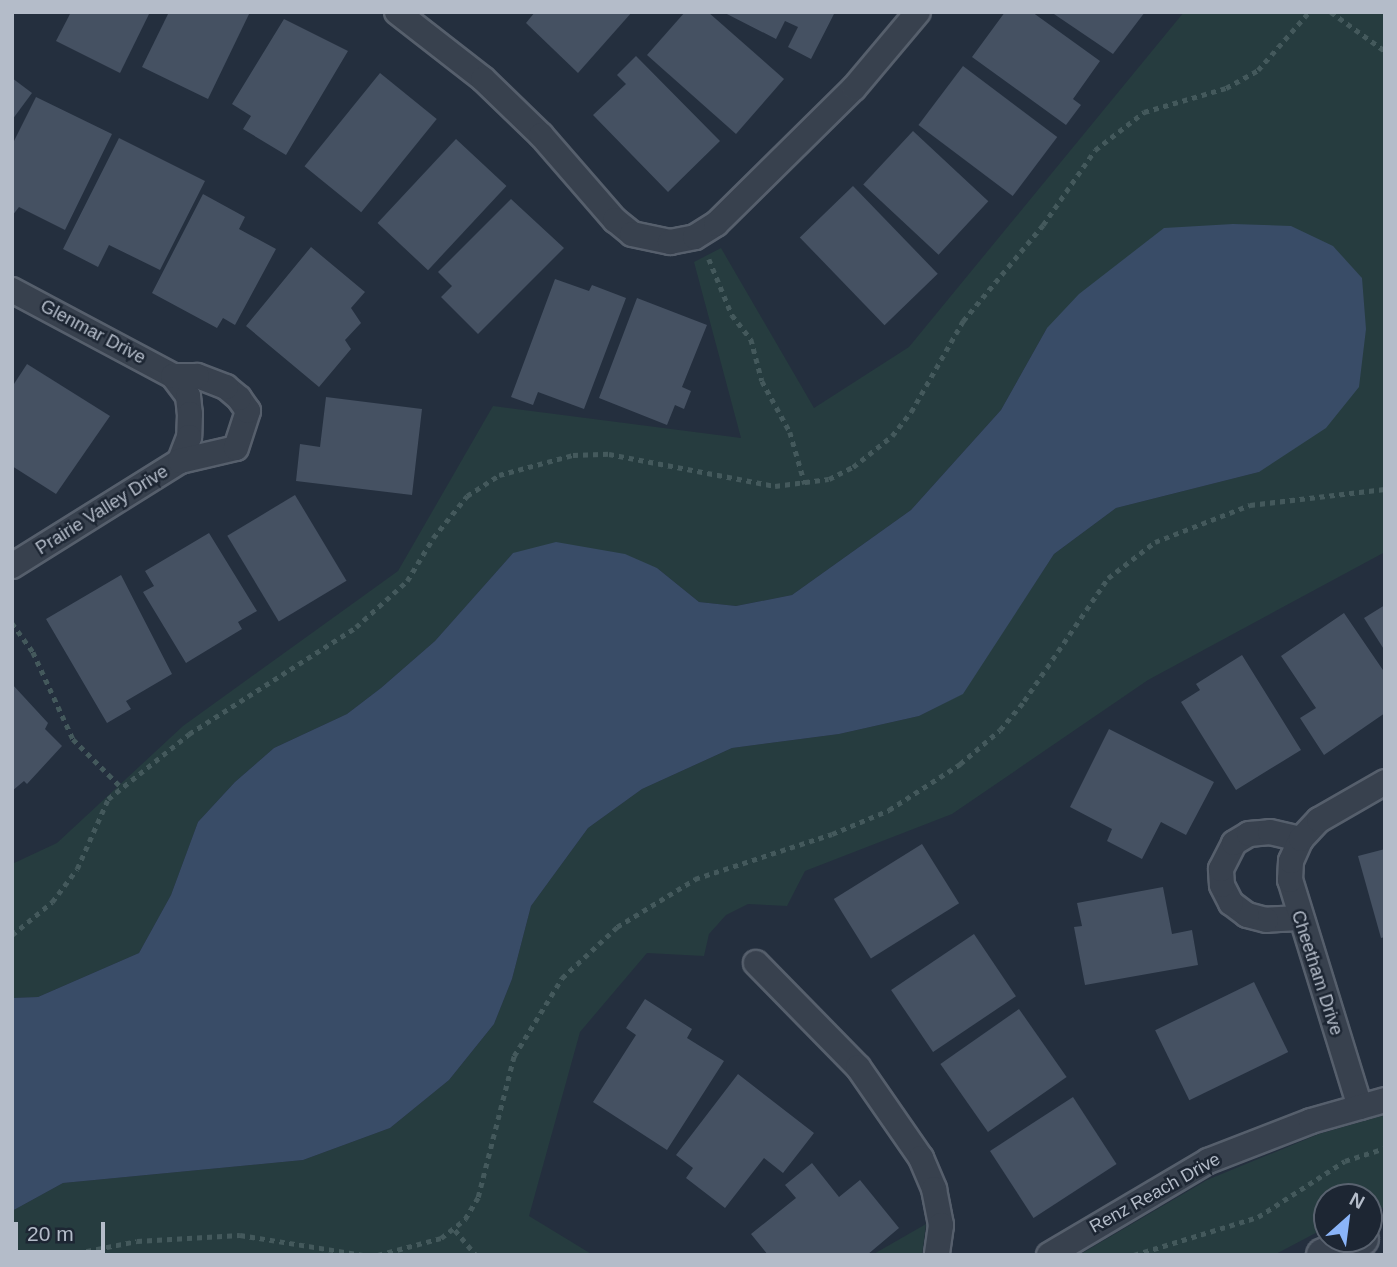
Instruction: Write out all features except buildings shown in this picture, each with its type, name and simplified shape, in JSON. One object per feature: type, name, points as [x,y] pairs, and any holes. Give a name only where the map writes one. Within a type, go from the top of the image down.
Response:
[{"type":"street","points":[[397,12],[483,79],[632,234],[670,243],[701,233],[787,157],[918,12]]},
{"type":"street","name":"Glenmar Drive","points":[[12,290],[173,376],[197,376],[226,387],[248,411]]},
{"type":"street","points":[[173,376],[188,396],[190,414],[180,461]]},
{"type":"street","name":"Prairie Valley Drive","points":[[12,566],[180,461],[236,448],[248,411]]},
{"type":"street","points":[[1299,918],[1266,920],[1247,915],[1231,903],[1222,885],[1221,869],[1234,843],[1249,834],[1270,832],[1301,839],[1319,820],[1385,782]]},
{"type":"street","name":"Cheetham Drive","points":[[1301,839],[1291,861],[1290,880],[1299,918],[1360,1107]]},
{"type":"street","points":[[756,963],[858,1067],[921,1158],[934,1189],[941,1224],[937,1255]]},
{"type":"street","name":"Renz Reach Drive","points":[[1049,1255],[1208,1161],[1385,1100]]},
{"type":"path","points":[[12,935],[52,902],[77,869],[108,799],[189,734],[356,627],[407,581],[433,538],[467,496],[499,475],[573,455],[609,454],[775,486],[804,484],[853,467],[892,436],[911,412],[970,311],[1043,225],[1096,150],[1117,129],[1144,112],[1226,88],[1258,70],[1308,12]]},
{"type":"path","points":[[1331,12],[1385,51]]},
{"type":"path","points":[[701,233],[720,292],[751,339],[762,381],[790,432],[804,484]]},
{"type":"path","points":[[378,1255],[421,1246],[455,1230],[478,1196],[506,1076],[530,1026],[562,978],[617,927],[695,879],[866,821],[912,797],[960,764],[1000,730],[1024,701],[1108,578],[1155,542],[1250,505],[1385,489]]},
{"type":"path","points":[[12,623],[33,652],[73,739],[122,788]]},
{"type":"path","points":[[1134,1255],[1258,1217],[1345,1161],[1385,1147]]},
{"type":"path","points":[[455,1230],[476,1255]]},
{"type":"path","points":[[67,1255],[137,1241],[199,1235],[240,1235],[364,1255]]},
{"type":"green space","points":[[1184,12],[1385,12],[1385,552],[1148,680],[952,814],[805,871],[787,906],[748,904],[726,915],[709,934],[704,956],[647,953],[580,1032],[529,1216],[593,1255],[12,1255],[12,1211],[63,1183],[303,1160],[390,1128],[449,1080],[494,1024],[512,979],[531,906],[588,828],[642,789],[732,748],[839,734],[919,716],[962,694],[1054,554],[1116,508],[1259,472],[1047,328],[1001,410],[911,510],[792,595],[736,606],[699,602],[657,568],[513,553],[435,641],[381,688],[347,714],[274,748],[235,782],[198,822],[171,895],[139,953],[38,997],[12,998],[12,864],[57,843],[183,726],[398,571],[493,406],[741,438],[694,262],[721,248],[814,408],[909,347]]},
{"type":"green space","points":[[1385,1115],[1385,1207],[1383,1183],[1313,1183],[1313,1234],[1274,1255],[1079,1255],[1207,1180],[1319,1134]]},
{"type":"green space","points":[[926,1224],[922,1255],[872,1255]]},
{"type":"water","points":[[1233,224],[1291,226],[1333,246],[1362,278],[1366,329],[1359,387],[1326,428],[1259,472],[1116,508],[1054,554],[963,694],[919,716],[839,734],[732,748],[642,789],[588,828],[531,906],[512,979],[494,1024],[449,1080],[390,1128],[303,1160],[63,1183],[12,1211],[12,998],[38,997],[139,953],[171,895],[198,822],[235,782],[274,748],[347,714],[381,688],[435,641],[513,553],[556,542],[625,554],[657,568],[699,602],[736,606],[792,595],[911,510],[1001,410],[1047,328],[1079,294],[1164,228]]}]
